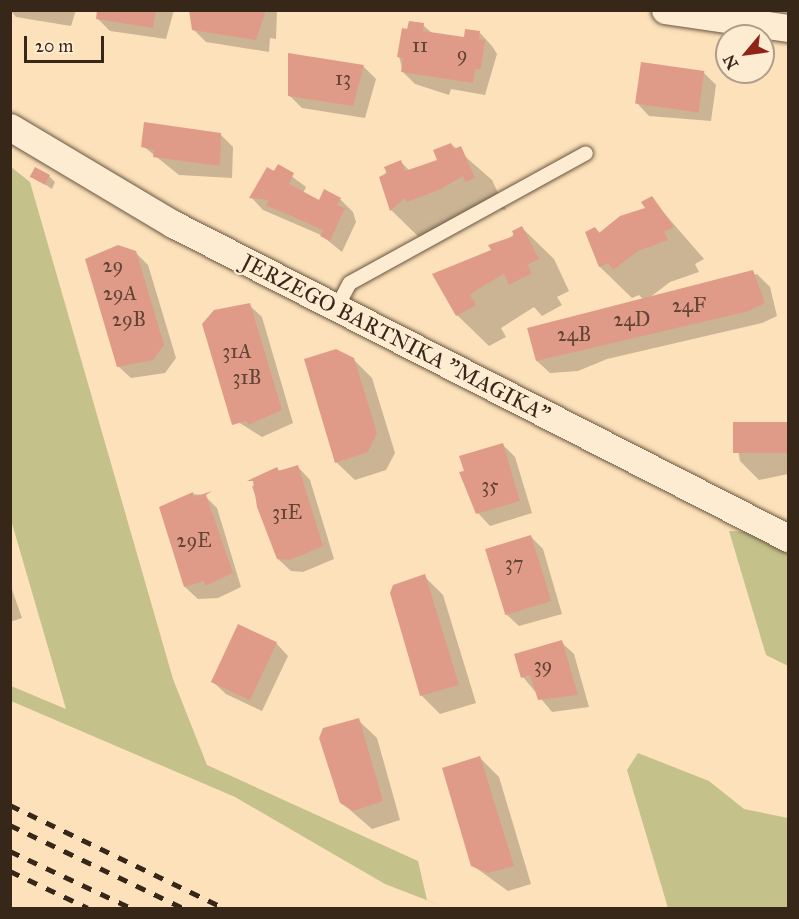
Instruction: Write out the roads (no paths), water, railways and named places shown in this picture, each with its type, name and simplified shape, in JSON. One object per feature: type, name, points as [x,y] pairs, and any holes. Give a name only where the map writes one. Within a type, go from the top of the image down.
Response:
[{"type":"street","points":[[665,10],[789,28]]},
{"type":"street","name":"JERZEGO BARTNIKA \"MAGIKA\"","points":[[10,127],[173,224],[789,538]]},
{"type":"lane","points":[[337,307],[350,283],[586,153]]},
{"type":"railway","points":[[10,805],[224,908]]},
{"type":"railway","points":[[10,825],[183,908]]},
{"type":"railway","points":[[10,851],[131,908]]},
{"type":"railway","points":[[10,871],[88,908]]}]
